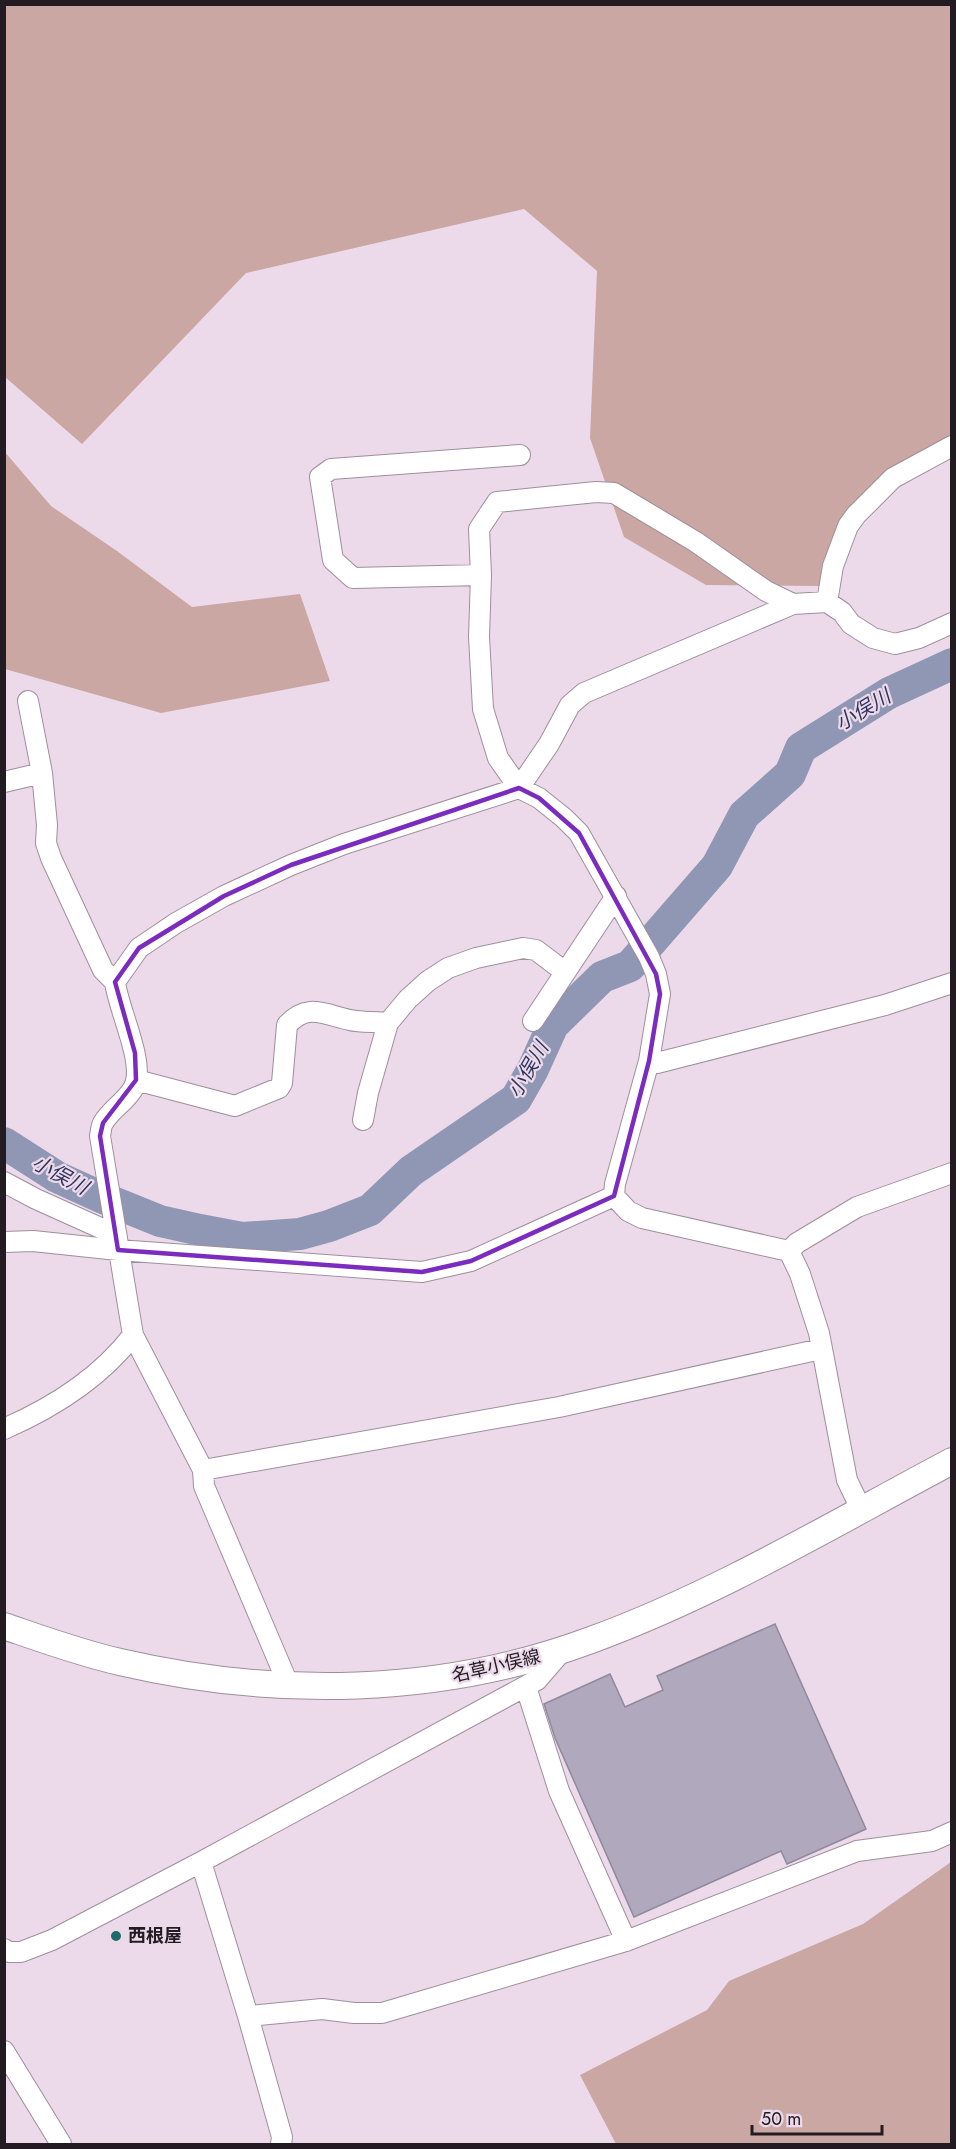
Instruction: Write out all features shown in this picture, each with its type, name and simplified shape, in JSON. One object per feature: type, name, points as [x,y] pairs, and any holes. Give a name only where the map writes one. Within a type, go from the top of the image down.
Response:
[{"type":"main road","name":"名草小俣線","points":[[4,1626],[120,1662],[209,1678],[290,1686],[333,1687],[407,1683],[445,1678],[523,1662],[562,1651],[623,1628],[697,1595],[951,1461]]},
{"type":"street","points":[[827,603],[837,556],[848,526],[856,515],[893,478],[951,446]]},
{"type":"street","points":[[481,575],[353,578],[333,560],[320,477],[331,469],[520,455]]},
{"type":"street","points":[[789,1251],[642,1218],[628,1211],[614,1196],[615,1184],[649,1061],[660,994],[656,974],[627,916],[579,833],[539,798],[519,788],[498,758],[483,709],[479,637],[481,575],[479,529],[497,502],[596,492],[614,494],[696,542],[766,591],[794,604]]},
{"type":"street","points":[[115,982],[139,948],[176,923],[224,896],[291,865],[344,844],[519,788],[549,744],[570,705],[584,693],[794,604],[827,603],[842,612],[851,624],[873,638],[895,644],[919,638],[951,623]]},
{"type":"street","points":[[28,701],[42,773],[47,825],[46,843],[103,970],[115,982],[117,996],[135,1053],[134,1088],[103,1123],[100,1136],[133,1335],[203,1470],[204,1486],[290,1686]]},
{"type":"street","points":[[4,782],[42,773]]},
{"type":"street","points":[[533,1021],[615,897]]},
{"type":"street","points":[[363,1120],[368,1093],[388,1023],[408,999],[428,981],[448,968],[476,958],[524,948],[536,950],[565,972]]},
{"type":"street","points":[[649,1061],[657,1063],[885,1005],[951,983]]},
{"type":"street","points":[[136,1080],[235,1106],[279,1088],[282,1083],[287,1025],[303,1012],[316,1011],[352,1021],[388,1023]]},
{"type":"street","points":[[789,1251],[797,1243],[857,1207],[951,1173]]},
{"type":"street","points":[[4,1182],[117,1238]]},
{"type":"street","points":[[4,1242],[117,1238],[422,1272],[471,1261],[614,1196]]},
{"type":"street","points":[[789,1251],[800,1274],[819,1333],[847,1480],[861,1509]]},
{"type":"street","points":[[4,1429],[35,1414],[89,1378],[108,1362],[133,1335]]},
{"type":"street","points":[[203,1470],[559,1407],[821,1349]]},
{"type":"street","points":[[6,1952],[21,1952],[52,1940],[526,1687],[537,1680],[562,1651]]},
{"type":"street","points":[[526,1687],[559,1791],[626,1941]]},
{"type":"street","points":[[248,2016],[322,2009],[354,2013],[382,2013],[626,1941],[857,1851],[932,1841],[951,1832]]},
{"type":"street","points":[[201,1862],[248,2016],[282,2137],[281,2145]]},
{"type":"street","points":[[4,2051],[61,2145]]},
{"type":"highlighted area","points":[[519,788],[539,798],[579,833],[656,974],[660,994],[649,1061],[614,1196],[471,1261],[422,1272],[118,1250],[100,1136],[103,1123],[136,1080],[135,1053],[115,982],[139,948],[224,896],[291,865]]},
{"type":"shaded area","points":[[5,5],[951,5],[951,438],[873,486],[822,586],[706,585],[624,537],[590,438],[597,271],[524,209],[246,273],[82,444],[5,377]]},
{"type":"shaded area","points":[[4,451],[51,506],[117,551],[192,607],[300,594],[330,681],[161,713],[5,669]]},
{"type":"shaded area","points":[[951,1862],[951,2144],[616,2144],[580,2075],[707,2010],[729,1981],[863,1924]]},
{"type":"building","points":[[775,1624],[866,1829],[787,1864],[781,1851],[634,1917],[555,1738],[544,1704],[610,1674],[625,1707],[663,1690],[657,1676]]},
{"type":"waterway","name":"小俣川","points":[[4,1143],[57,1177],[160,1221],[242,1238],[300,1234],[329,1226],[370,1210],[411,1171],[516,1099],[553,1025],[602,977],[630,966],[717,866],[744,815],[790,774],[801,748],[889,693],[952,664]]},
{"type":"place","name":"西根屋","points":[[116,1936]]}]
